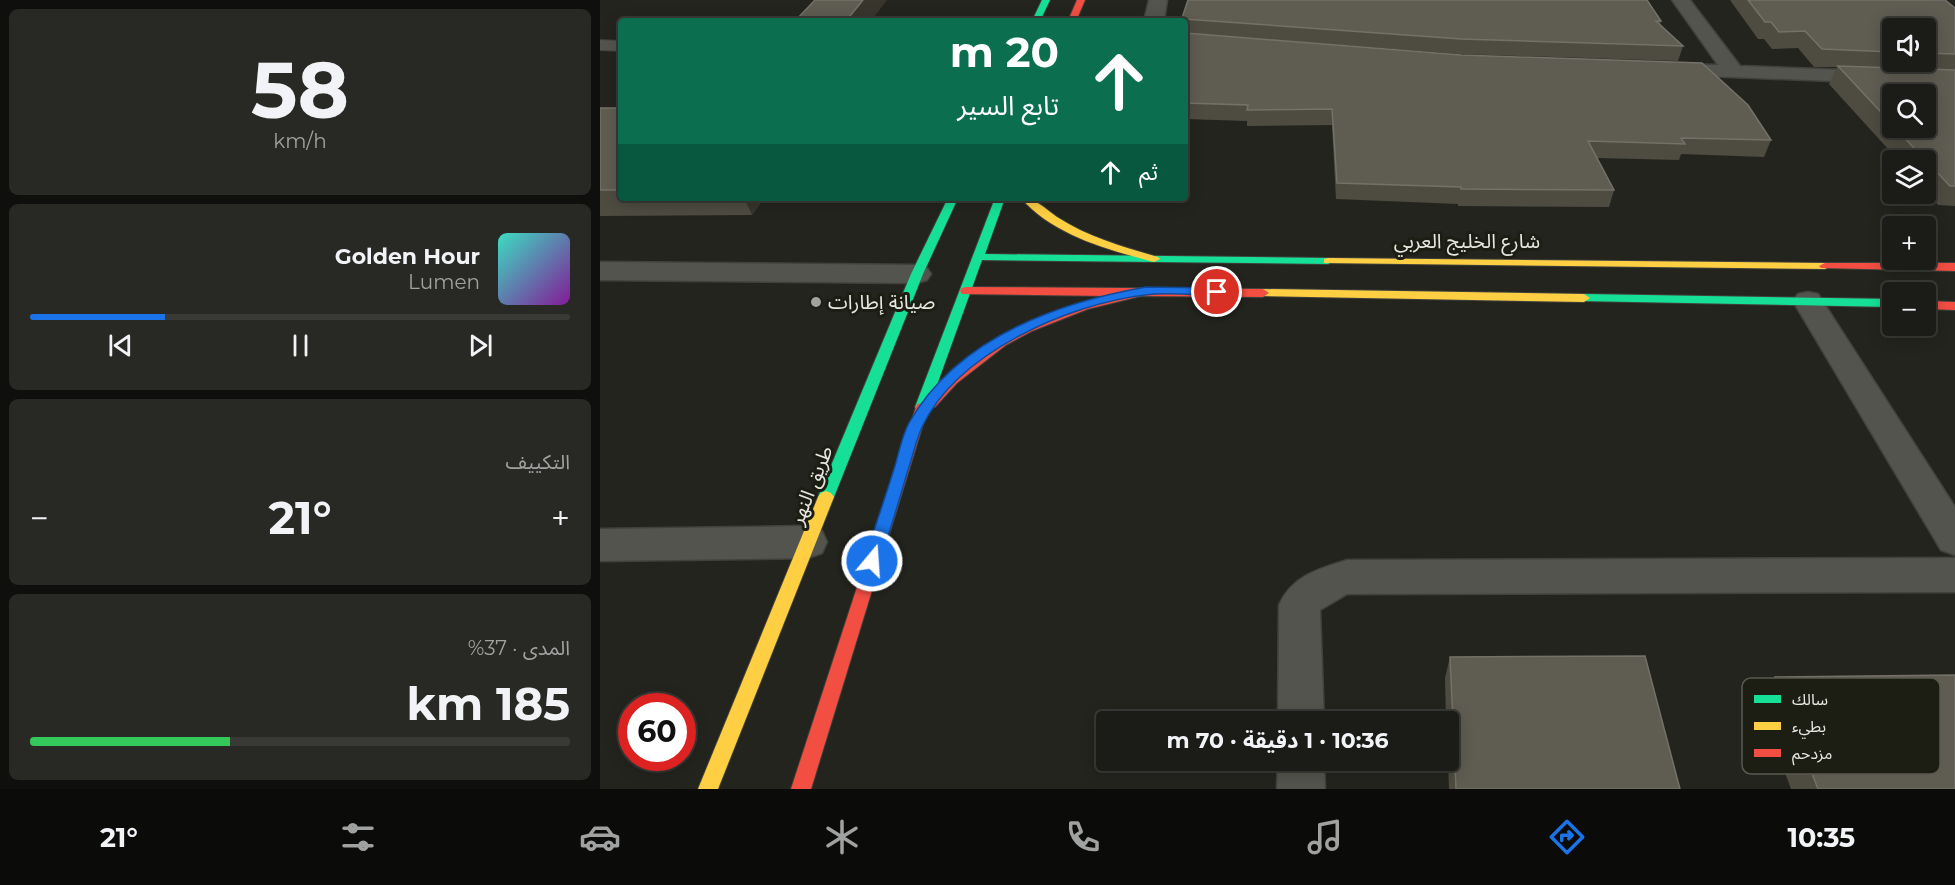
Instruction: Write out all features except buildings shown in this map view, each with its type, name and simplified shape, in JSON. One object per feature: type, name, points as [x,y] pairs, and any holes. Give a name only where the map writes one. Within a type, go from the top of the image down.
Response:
[{"type":"main road","points":[[1037,18],[1046,0]]},
{"type":"main road","points":[[1073,18],[1081,0]]},
{"type":"main road","name":"طريق النهر","points":[[708,789],[917,274],[952,201]]},
{"type":"main road","points":[[801,789],[915,425],[999,201]]},
{"type":"main road","points":[[1029,201],[1056,224],[1084,238],[1154,259]]},
{"type":"main road","name":"شارع الخليج العربي","points":[[978,257],[1955,267]]},
{"type":"main road","points":[[966,291],[1146,291],[1882,303]]},
{"type":"main road","points":[[915,425],[942,389],[976,357],[1014,332],[1057,312],[1101,298],[1146,291]]},
{"type":"main road","points":[[1936,305],[1955,306]]},
{"type":"street","points":[[1155,18],[1158,0]]},
{"type":"street","points":[[1681,0],[1734,73]]},
{"type":"street","points":[[1650,69],[1955,80]]},
{"type":"street","points":[[600,272],[917,274]]},
{"type":"street","points":[[1809,301],[1955,539]]},
{"type":"street","points":[[600,545],[808,542]]},
{"type":"street","points":[[1301,711],[1299,605],[1308,593],[1347,577],[1955,575]]},
{"type":"street","points":[[1301,771],[1301,789]]},
{"type":"lane","points":[[600,45],[618,46]]},
{"type":"traffic: fast","points":[[1037,18],[1046,0]]},
{"type":"traffic: fast","points":[[826,497],[917,274],[952,201]]},
{"type":"traffic: fast","points":[[922,407],[999,201]]},
{"type":"traffic: fast","points":[[978,257],[1328,261]]},
{"type":"traffic: fast","points":[[1584,298],[1882,303]]},
{"type":"traffic: slow","points":[[1030,201],[1070,229],[1119,249],[1154,259]]},
{"type":"traffic: slow","points":[[1328,261],[1825,266]]},
{"type":"traffic: slow","points":[[1263,293],[1584,298]]},
{"type":"traffic: slow","points":[[708,789],[826,497]]},
{"type":"traffic: jam","points":[[1073,18],[1081,0]]},
{"type":"traffic: jam","points":[[1825,266],[1955,267]]},
{"type":"traffic: jam","points":[[966,291],[1263,293]]},
{"type":"traffic: jam","points":[[930,404],[976,359],[1027,328],[1083,306],[1146,291]]},
{"type":"traffic: jam","points":[[1936,305],[1955,306]]},
{"type":"traffic: jam","points":[[801,789],[922,407]]},
{"type":"place","name":"صيانة إطارات","points":[[816,302]]},
{"type":"route","points":[[872,561],[915,425],[942,389],[976,357],[1014,332],[1035,322],[1057,312],[1101,298],[1146,291],[1217,292]]}]
